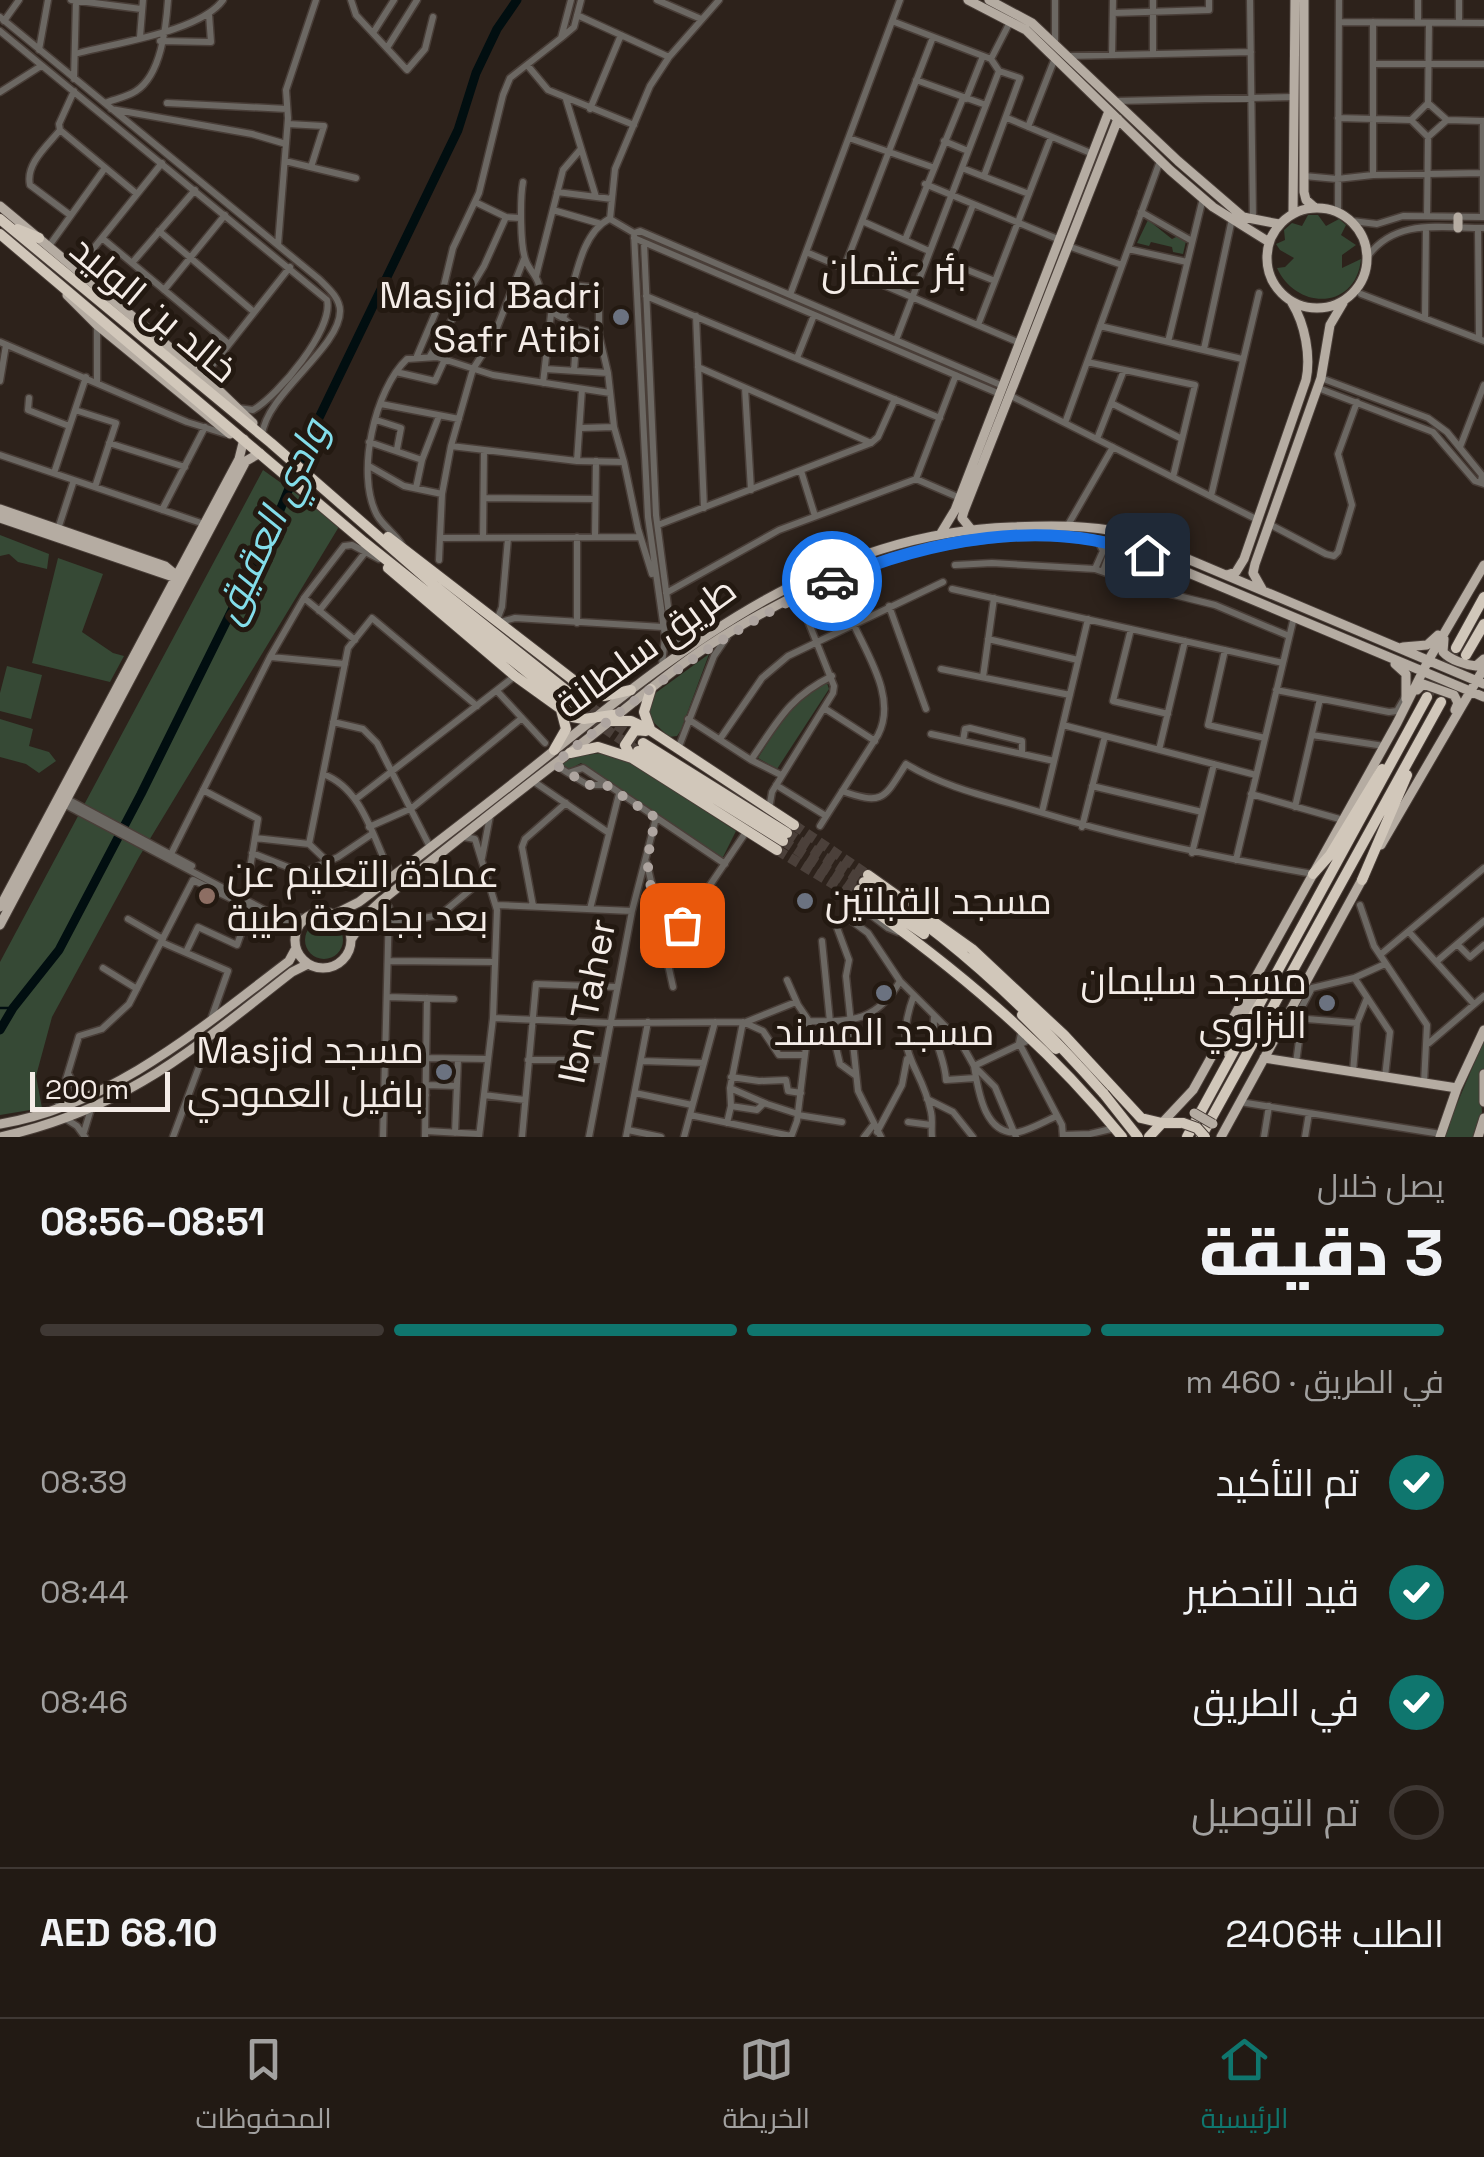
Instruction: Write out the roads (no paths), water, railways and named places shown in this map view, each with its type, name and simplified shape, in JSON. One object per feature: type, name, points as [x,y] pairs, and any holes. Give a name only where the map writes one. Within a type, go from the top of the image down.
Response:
[{"type":"highway","points":[[2,226],[44,242]]},
{"type":"highway","name":"خالد بن الوليد","points":[[2,226],[56,281],[240,440],[341,520],[364,548]]},
{"type":"highway","name":"خالد بن الوليد","points":[[2,226],[266,438],[370,530]]},
{"type":"highway","points":[[183,388],[190,404]]},
{"type":"highway","points":[[370,530],[380,532],[404,549],[498,622],[566,695],[574,718],[614,718],[651,731],[769,809],[785,838]]},
{"type":"highway","points":[[370,530],[566,695]]},
{"type":"highway","points":[[364,548],[566,695]]},
{"type":"highway","points":[[364,548],[515,676],[566,695],[604,696],[631,690]]},
{"type":"highway","points":[[1484,598],[1461,652],[1484,624]]},
{"type":"highway","points":[[650,688],[644,712],[651,731]]},
{"type":"highway","points":[[550,747],[566,729],[566,695]]},
{"type":"highway","points":[[1313,874],[1330,854],[1426,697]]},
{"type":"highway","points":[[1362,880],[1440,702]]},
{"type":"highway","points":[[1187,1137],[1414,717]]},
{"type":"highway","points":[[862,886],[925,913],[1000,974],[1064,1035],[1134,1112],[1149,1122],[1194,1126],[1203,1137],[1428,727]]},
{"type":"highway","points":[[651,731],[631,733],[625,745],[785,838]]},
{"type":"highway","points":[[570,753],[598,747],[638,751],[746,832],[785,838]]},
{"type":"highway","points":[[862,886],[904,932],[1032,1038],[1118,1132],[1127,1136],[1137,1134],[1139,1126],[1134,1112]]},
{"type":"highway","points":[[862,886],[912,916],[1026,1011],[1135,1137]]},
{"type":"highway","points":[[1149,1137],[1162,1123]]},
{"type":"main road","points":[[968,0],[1026,30],[1243,217],[1279,224]]},
{"type":"main road","points":[[990,0],[1006,4],[1032,23],[1067,56],[1118,119],[1160,160],[1203,198],[1269,242]]},
{"type":"main road","points":[[1295,0],[1306,200],[1314,207]]},
{"type":"main road","points":[[1294,213],[1295,97],[1304,0]]},
{"type":"main road","points":[[941,533],[949,524],[1064,243],[1111,106]]},
{"type":"main road","points":[[1081,197],[1118,119]]},
{"type":"main road","points":[[0,206],[204,376],[266,438]]},
{"type":"main road","points":[[1226,575],[1240,567],[1308,371],[1302,325],[1290,300],[1271,280],[1266,261],[1269,242],[1279,224],[1294,213],[1314,207],[1338,211],[1363,236],[1368,256],[1364,276],[1330,326],[1320,383],[1254,573],[1264,591]]},
{"type":"main road","points":[[970,528],[962,518],[1020,343],[1064,243]]},
{"type":"main road","points":[[0,907],[62,801],[179,575],[240,440],[207,424],[190,404],[97,325],[56,281]]},
{"type":"main road","points":[[1290,300],[1318,308],[1345,300]]},
{"type":"main road","points":[[0,925],[167,594],[246,461],[261,454]]},
{"type":"main road","points":[[0,509],[163,570]]},
{"type":"main road","points":[[0,518],[163,570],[174,569],[179,575]]},
{"type":"main road","name":"طريق سلطانة","points":[[335,914],[359,902],[430,847],[550,747],[728,620],[794,583],[861,554],[941,533],[970,528],[1068,525],[1126,533],[1481,683]]},
{"type":"main road","name":"طريق سلطانة","points":[[352,938],[368,912],[461,837],[650,688],[729,634],[798,596],[866,567],[935,546],[1009,537],[1098,540],[1122,545],[1468,691]]},
{"type":"main road","points":[[1162,1123],[1193,1090],[1484,565]]},
{"type":"main road","points":[[163,570],[167,594]]},
{"type":"main road","points":[[1390,645],[1427,646],[1463,600]]},
{"type":"main road","points":[[1463,600],[1444,640],[1443,652],[1470,665],[1476,666],[1484,659]]},
{"type":"main road","points":[[1386,656],[1406,674],[1407,694],[1397,723]]},
{"type":"main road","points":[[1221,1137],[1264,1058],[1295,1018],[1362,880],[1468,691],[1481,683],[1484,668]]},
{"type":"main road","points":[[1397,723],[1423,684],[1454,694],[1458,703],[1438,745]]},
{"type":"main road","points":[[1468,691],[1484,699]]},
{"type":"main road","points":[[1389,831],[1465,710],[1484,699]]},
{"type":"main road","points":[[0,1136],[92,1096],[152,1062],[229,1007],[289,961],[296,942],[305,918],[320,912],[335,914],[344,920],[352,938],[351,948],[340,962],[319,968],[308,964],[296,942]]},
{"type":"main road","points":[[1210,1095],[1280,931]]},
{"type":"main road","points":[[0,1124],[65,1118],[134,1089],[308,964]]},
{"type":"main road","points":[[1440,1136],[1484,1030]]},
{"type":"main road","points":[[1264,1058],[1457,1088]]},
{"type":"main road","points":[[1484,1074],[1484,1102]]},
{"type":"main road","points":[[1193,1090],[1191,1108],[1213,1124],[1222,1123],[1237,1106]]},
{"type":"main road","points":[[1480,1134],[1484,1118]]},
{"type":"street","points":[[7,0],[12,9]]},
{"type":"street","points":[[20,0],[2,19],[209,196],[278,246],[332,292],[340,310],[330,335],[283,391],[253,410],[238,408]]},
{"type":"street","points":[[40,50],[48,0]]},
{"type":"street","points":[[140,37],[144,0]]},
{"type":"street","points":[[107,106],[135,92],[149,79],[168,0]]},
{"type":"street","points":[[160,41],[211,42],[214,0]]},
{"type":"street","points":[[76,54],[162,32],[212,12],[224,0]]},
{"type":"street","points":[[278,246],[288,124],[286,90],[316,0]]},
{"type":"street","points":[[351,0],[356,15],[408,70],[425,49],[432,17]]},
{"type":"street","points":[[373,33],[394,0]]},
{"type":"street","points":[[386,48],[417,0]]},
{"type":"street","points":[[562,38],[571,0]]},
{"type":"street","points":[[416,357],[440,302],[453,248],[475,202],[510,78],[574,26],[581,0]]},
{"type":"street","points":[[656,0],[702,20]]},
{"type":"street","points":[[610,219],[615,169],[650,86],[669,56],[719,0]]},
{"type":"street","points":[[790,296],[900,0]]},
{"type":"street","points":[[1055,0],[1056,45]]},
{"type":"street","points":[[1112,0],[1112,55]]},
{"type":"street","points":[[1152,0],[1152,54]]},
{"type":"street","points":[[1112,12],[1209,10],[1209,0]]},
{"type":"street","points":[[1250,0],[1254,219]]},
{"type":"street","points":[[1338,211],[1339,0]]},
{"type":"street","points":[[1418,0],[1418,22]]},
{"type":"street","points":[[1459,0],[1459,23]]},
{"type":"street","points":[[74,79],[74,1],[141,9]]},
{"type":"street","points":[[577,15],[669,56]]},
{"type":"street","points":[[892,21],[987,58],[998,71],[1020,78],[984,176]]},
{"type":"street","points":[[905,240],[964,98],[1010,21]]},
{"type":"street","points":[[1339,22],[1484,23]]},
{"type":"street","points":[[1373,175],[1374,22]]},
{"type":"street","points":[[1411,120],[1428,103],[1429,22]]},
{"type":"street","points":[[0,31],[195,190],[209,196],[225,215],[327,300],[329,307],[316,340],[268,412],[266,438]]},
{"type":"street","points":[[590,108],[621,35]]},
{"type":"street","points":[[844,268],[933,37]]},
{"type":"street","points":[[1067,56],[1251,52]]},
{"type":"street","points":[[1028,127],[1055,58]]},
{"type":"street","points":[[1373,64],[1484,64]]},
{"type":"street","points":[[0,92],[42,65]]},
{"type":"street","points":[[528,66],[548,90],[634,125]]},
{"type":"street","points":[[896,340],[998,71]]},
{"type":"street","points":[[916,80],[986,105]]},
{"type":"street","points":[[74,91],[60,130],[137,194]]},
{"type":"street","points":[[1111,106],[1295,97]]},
{"type":"street","points":[[566,99],[596,197]]},
{"type":"street","points":[[167,103],[287,109]]},
{"type":"street","points":[[1368,256],[1394,232],[1484,217],[1484,121],[1447,120],[1428,103]]},
{"type":"street","points":[[107,106],[286,144]]},
{"type":"street","points":[[1007,118],[1093,154]]},
{"type":"street","points":[[1338,118],[1411,120],[1428,136],[1427,216]]},
{"type":"street","points":[[1428,136],[1447,120]]},
{"type":"street","points":[[288,124],[324,126],[311,167]]},
{"type":"street","points":[[60,130],[32,165],[28,180],[70,216]]},
{"type":"street","points":[[978,326],[1051,137]]},
{"type":"street","points":[[849,138],[932,168]]},
{"type":"street","points":[[944,141],[968,151]]},
{"type":"street","points":[[536,276],[563,170],[580,150]]},
{"type":"street","points":[[1064,423],[1160,160]]},
{"type":"street","points":[[285,161],[356,178]]},
{"type":"street","points":[[77,268],[162,163]]},
{"type":"street","points":[[44,242],[70,216],[106,168]]},
{"type":"street","points":[[962,168],[1029,194]]},
{"type":"street","points":[[1304,176],[1484,173]]},
{"type":"street","points":[[438,560],[442,494],[459,419],[474,369],[498,328],[524,260],[520,218],[523,182]]},
{"type":"street","points":[[926,184],[1122,265]]},
{"type":"street","points":[[132,263],[195,190]]},
{"type":"street","points":[[557,192],[612,199]]},
{"type":"street","points":[[1168,342],[1203,198]]},
{"type":"street","points":[[475,202],[506,217],[520,218]]},
{"type":"street","points":[[973,204],[950,263],[995,281]]},
{"type":"street","points":[[553,210],[601,224]]},
{"type":"street","points":[[1141,212],[1192,241]]},
{"type":"street","points":[[164,290],[225,215]]},
{"type":"street","points":[[1352,221],[1377,224],[1403,216],[1427,216],[1481,228],[1481,340],[1361,294]]},
{"type":"street","points":[[430,356],[484,266],[506,217]]},
{"type":"street","points":[[1204,350],[1232,218]]},
{"type":"street","points":[[563,318],[589,241],[601,224],[610,219]]},
{"type":"street","points":[[610,219],[644,242],[956,376],[1004,392]]},
{"type":"street","points":[[862,221],[930,252]]},
{"type":"street","points":[[1425,318],[1426,228]]},
{"type":"street","points":[[160,231],[254,312]]},
{"type":"street","points":[[634,236],[640,231],[896,340],[1258,520]]},
{"type":"street","points":[[634,236],[648,517],[672,637],[676,643],[690,645]]},
{"type":"street","points":[[102,238],[228,344]]},
{"type":"street","points":[[644,242],[662,594],[662,666]]},
{"type":"street","points":[[1128,249],[1187,262]]},
{"type":"street","points":[[806,252],[1020,343]]},
{"type":"street","points":[[524,260],[536,276],[545,307],[551,314],[576,329],[599,335]]},
{"type":"street","points":[[204,376],[290,267]]},
{"type":"street","points":[[572,285],[599,288],[599,335],[614,427],[640,537],[662,594]]},
{"type":"street","points":[[1211,496],[1259,293]]},
{"type":"street","points":[[646,296],[940,418]]},
{"type":"street","points":[[543,383],[551,314]]},
{"type":"street","points":[[797,358],[814,315]]},
{"type":"street","points":[[696,316],[704,508]]},
{"type":"street","points":[[97,325],[97,382]]},
{"type":"street","points":[[1100,326],[1242,358]]},
{"type":"street","points":[[574,370],[576,329]]},
{"type":"street","points":[[0,381],[3,343],[207,424],[162,510]]},
{"type":"street","points":[[396,372],[435,381],[444,358]]},
{"type":"street","points":[[404,549],[378,519],[368,465],[369,442],[381,404],[396,372],[408,359],[444,358],[474,369],[610,393]]},
{"type":"street","points":[[1087,362],[1195,385],[1173,478]]},
{"type":"street","points":[[698,367],[871,443]]},
{"type":"street","points":[[545,369],[608,373]]},
{"type":"street","points":[[1098,439],[1124,370]]},
{"type":"street","points":[[916,479],[956,376]]},
{"type":"street","points":[[54,473],[86,378]]},
{"type":"street","points":[[1320,383],[1428,418],[1460,446],[1482,475],[1482,482],[1475,481],[1433,432],[1320,383]]},
{"type":"street","points":[[1460,446],[1484,385]]},
{"type":"street","points":[[745,388],[751,490]]},
{"type":"street","points":[[577,461],[582,389]]},
{"type":"street","points":[[29,398],[28,410],[70,426]]},
{"type":"street","points":[[658,526],[871,443],[878,438],[896,399]]},
{"type":"street","points":[[1269,524],[1326,554],[1336,554],[1352,505],[1338,454],[1357,402]]},
{"type":"street","points":[[1111,403],[1182,438]]},
{"type":"street","points":[[381,404],[459,419]]},
{"type":"street","points":[[75,410],[116,424],[94,487]]},
{"type":"street","points":[[416,488],[439,416]]},
{"type":"street","points":[[376,420],[401,428],[397,449]]},
{"type":"street","points":[[580,428],[614,427]]},
{"type":"street","points":[[369,442],[422,460]]},
{"type":"street","points":[[110,443],[185,466]]},
{"type":"street","points":[[452,446],[577,461],[624,462]]},
{"type":"street","points":[[1068,525],[1113,447]]},
{"type":"street","points":[[484,450],[484,538]]},
{"type":"street","points":[[0,455],[204,524]]},
{"type":"street","points":[[594,537],[596,462]]},
{"type":"street","points":[[368,465],[404,486],[442,494]]},
{"type":"street","points":[[801,471],[816,516]]},
{"type":"street","points":[[662,594],[778,530],[916,479],[960,498]]},
{"type":"street","points":[[58,529],[74,480]]},
{"type":"street","points":[[484,498],[595,499]]},
{"type":"street","points":[[351,512],[366,513],[372,502]]},
{"type":"street","points":[[440,538],[640,537]]},
{"type":"street","points":[[508,538],[498,622],[515,618],[663,627]]},
{"type":"street","points":[[577,623],[578,538]]},
{"type":"street","points":[[1098,540],[1102,551],[1099,570]]},
{"type":"street","points":[[1099,570],[1110,552],[1122,545]]},
{"type":"street","points":[[171,854],[304,598],[344,546],[364,548],[320,611]]},
{"type":"street","points":[[955,565],[992,562],[1099,570],[1158,591],[1215,605],[1289,636]]},
{"type":"street","points":[[720,740],[762,678],[788,656],[942,582]]},
{"type":"street","points":[[952,589],[1283,663]]},
{"type":"street","points":[[769,809],[769,797],[776,784],[833,693],[832,676],[798,596]]},
{"type":"street","points":[[304,598],[354,640]]},
{"type":"street","points":[[982,678],[994,598]]},
{"type":"street","points":[[889,606],[926,709]]},
{"type":"street","points":[[308,844],[348,648],[372,618],[477,706]]},
{"type":"street","points":[[1236,860],[1294,618]]},
{"type":"street","points":[[1042,812],[1088,620]]},
{"type":"street","points":[[820,826],[884,720],[884,698],[854,622]]},
{"type":"street","points":[[1131,629],[1113,701],[1168,714]]},
{"type":"street","points":[[678,750],[714,656],[729,634]]},
{"type":"street","points":[[988,639],[1078,660]]},
{"type":"street","points":[[1159,750],[1185,641]]},
{"type":"street","points":[[1225,650],[1208,724],[1265,738]]},
{"type":"street","points":[[270,657],[345,664]]},
{"type":"street","points":[[941,669],[1070,695]]},
{"type":"street","points":[[356,798],[515,676]]},
{"type":"street","points":[[751,760],[794,700],[832,676]]},
{"type":"street","points":[[497,690],[550,747]]},
{"type":"street","points":[[1276,690],[1389,712],[1396,710],[1407,694]]},
{"type":"street","points":[[1295,807],[1320,699]]},
{"type":"street","points":[[824,708],[875,740]]},
{"type":"street","points":[[252,853],[303,874],[328,862],[412,808],[522,718]]},
{"type":"street","points":[[688,719],[782,775]]},
{"type":"street","points":[[333,722],[363,729],[377,744],[430,847]]},
{"type":"street","points":[[1063,725],[1256,775]]},
{"type":"street","points":[[962,741],[970,728],[1022,741],[1022,754]]},
{"type":"street","points":[[930,734],[1054,761]]},
{"type":"street","points":[[1312,735],[1384,746]]},
{"type":"street","points":[[1082,827],[1105,736]]},
{"type":"street","points":[[554,764],[568,773],[583,768],[725,864]]},
{"type":"street","points":[[842,792],[873,801],[884,797],[906,764],[966,792],[1082,827],[1192,853],[1313,874]]},
{"type":"street","points":[[1192,853],[1214,764]]},
{"type":"street","points":[[322,774],[336,779],[356,798],[388,868]]},
{"type":"street","points":[[533,781],[610,832]]},
{"type":"street","points":[[776,784],[826,816]]},
{"type":"street","points":[[1092,786],[1202,812]]},
{"type":"street","points":[[203,790],[258,820],[247,887]]},
{"type":"street","points":[[590,909],[620,794]]},
{"type":"street","points":[[1252,794],[1342,820]]},
{"type":"street","points":[[62,801],[94,814],[290,924],[296,942]]},
{"type":"street","points":[[534,907],[522,847],[524,839],[566,803]]},
{"type":"street","points":[[482,859],[491,813]]},
{"type":"street","name":"Ibn Taher","points":[[589,1137],[632,910],[656,818]]},
{"type":"street","points":[[646,857],[652,890],[667,917],[678,926],[687,922],[746,832]]},
{"type":"street","points":[[428,998],[426,1134],[480,1136],[493,1018],[496,905],[475,838],[461,837]]},
{"type":"street","points":[[255,838],[308,844],[328,862]]},
{"type":"street","points":[[155,848],[282,917],[305,918]]},
{"type":"street","points":[[1296,1063],[1295,1018],[1312,988],[1354,978],[1382,959],[1484,868]]},
{"type":"street","points":[[1476,875],[1484,884]]},
{"type":"street","points":[[389,924],[440,916],[487,876]]},
{"type":"street","points":[[56,1110],[79,1036],[112,1023],[137,990],[193,880],[250,908],[236,945],[198,927],[186,952]]},
{"type":"street","points":[[496,905],[632,910]]},
{"type":"street","points":[[1360,905],[1382,959],[1427,1024],[1424,1083]]},
{"type":"street","points":[[383,1137],[390,907]]},
{"type":"street","points":[[904,932],[888,928],[862,908],[845,916],[868,933],[900,981],[960,1041],[974,1066],[995,1088],[1016,1135]]},
{"type":"street","points":[[667,917],[660,928],[673,987]]},
{"type":"street","points":[[128,920],[228,971],[210,1020]]},
{"type":"street","points":[[1436,962],[1484,921]]},
{"type":"street","points":[[836,924],[849,960],[846,976],[854,1075],[877,1131]]},
{"type":"street","points":[[1409,932],[1473,1004]]},
{"type":"street","points":[[822,941],[830,1022],[840,1064],[854,1075]]},
{"type":"street","points":[[1457,944],[1470,958],[1484,945]]},
{"type":"street","points":[[388,960],[495,962]]},
{"type":"street","points":[[104,968],[137,990]]},
{"type":"street","points":[[1354,978],[1390,1032],[1384,1077]]},
{"type":"street","points":[[690,1115],[791,1137],[798,1114],[809,1021],[787,980]]},
{"type":"street","points":[[809,1021],[830,1022],[876,1012],[900,981]]},
{"type":"street","points":[[522,1137],[537,983],[618,987]]},
{"type":"street","points":[[217,995],[229,1007]]},
{"type":"street","points":[[914,995],[905,1034],[908,1058],[926,1099],[932,1137]]},
{"type":"street","points":[[387,996],[454,999]]},
{"type":"street","points":[[1428,1044],[1484,996]]},
{"type":"street","points":[[1353,1072],[1357,1023],[1367,997]]},
{"type":"street","points":[[493,1018],[744,1022],[796,1002]]},
{"type":"street","points":[[934,1016],[934,1038],[945,1061],[946,1080],[976,1078]]},
{"type":"street","points":[[1295,1018],[1357,1023]]},
{"type":"street","points":[[648,1022],[627,1134],[661,1137]]},
{"type":"street","points":[[684,1137],[715,1022]]},
{"type":"street","points":[[744,1022],[769,1036],[779,1055],[804,1055]]},
{"type":"street","points":[[728,1123],[731,1076],[744,1022]]},
{"type":"street","points":[[1022,1029],[1019,1043],[1057,1116],[1063,1136],[1118,1132]]},
{"type":"street","points":[[173,1137],[210,1036]]},
{"type":"street","points":[[974,1066],[1032,1038]]},
{"type":"street","points":[[191,1051],[199,1055],[200,1064]]},
{"type":"street","points":[[426,1058],[488,1059]]},
{"type":"street","points":[[455,1133],[458,1058]]},
{"type":"street","points":[[864,1137],[877,1131],[902,1085],[908,1058]]},
{"type":"street","points":[[528,1060],[604,1060]]},
{"type":"street","points":[[641,1061],[704,1063]]},
{"type":"street","points":[[974,1066],[981,1108],[999,1130],[1016,1135],[1057,1116]]},
{"type":"street","points":[[68,1071],[76,1090],[92,1096]]},
{"type":"street","points":[[731,1076],[761,1082],[786,1080],[788,1091],[801,1093]]},
{"type":"street","points":[[426,1085],[457,1086]]},
{"type":"street","points":[[730,1088],[798,1114],[842,1122]]},
{"type":"street","points":[[384,1093],[426,1096]]},
{"type":"street","points":[[635,1093],[693,1106]]},
{"type":"street","points":[[484,1095],[525,1100]]},
{"type":"street","points":[[926,1099],[953,1112],[973,1137]]},
{"type":"street","points":[[731,1106],[757,1110],[764,1103]]},
{"type":"street","points":[[1237,1106],[1268,1106],[1440,1136]]},
{"type":"street","points":[[1264,1137],[1268,1106]]},
{"type":"street","points":[[743,1126],[744,1109]]},
{"type":"street","points":[[65,1118],[84,1135],[91,1110]]},
{"type":"street","points":[[1095,1133],[1100,1111]]},
{"type":"street","points":[[1305,1137],[1309,1113]]},
{"type":"street","points":[[908,1122],[932,1125]]},
{"type":"waterway","name":"وادي العقيق","points":[[0,1030],[59,950],[141,794],[273,527],[315,426],[458,130],[476,73],[497,29],[517,0]]},
{"type":"waterway","points":[[0,1008],[13,1008]]},
{"type":"tunnel","points":[[1427,697],[1456,648]]},
{"type":"tunnel","points":[[567,691],[643,743]]},
{"type":"tunnel","points":[[567,703],[638,751]]},
{"type":"tunnel","points":[[794,825],[868,875]]},
{"type":"tunnel","points":[[787,833],[864,882]]},
{"type":"tunnel","points":[[783,841],[859,890]]},
{"type":"tunnel","points":[[777,850],[855,897]]},
{"type":"place","name":"Masjid Badri Safr Atibi","points":[[621,317]]},
{"type":"place","name":"عمادة التعليم عن بعد بجامعة طيبة","points":[[207,896]]},
{"type":"place","name":"مسجد القبلتين","points":[[805,901]]},
{"type":"place","name":"مسجد المسند","points":[[884,993]]},
{"type":"place","name":"مسجد سليمان النزاوي","points":[[1327,1003]]},
{"type":"place","name":"Masjid مسجد بافيل العمودي","points":[[444,1072]]},
{"type":"district","name":"بئر عثمان","points":[[894,270]]}]
